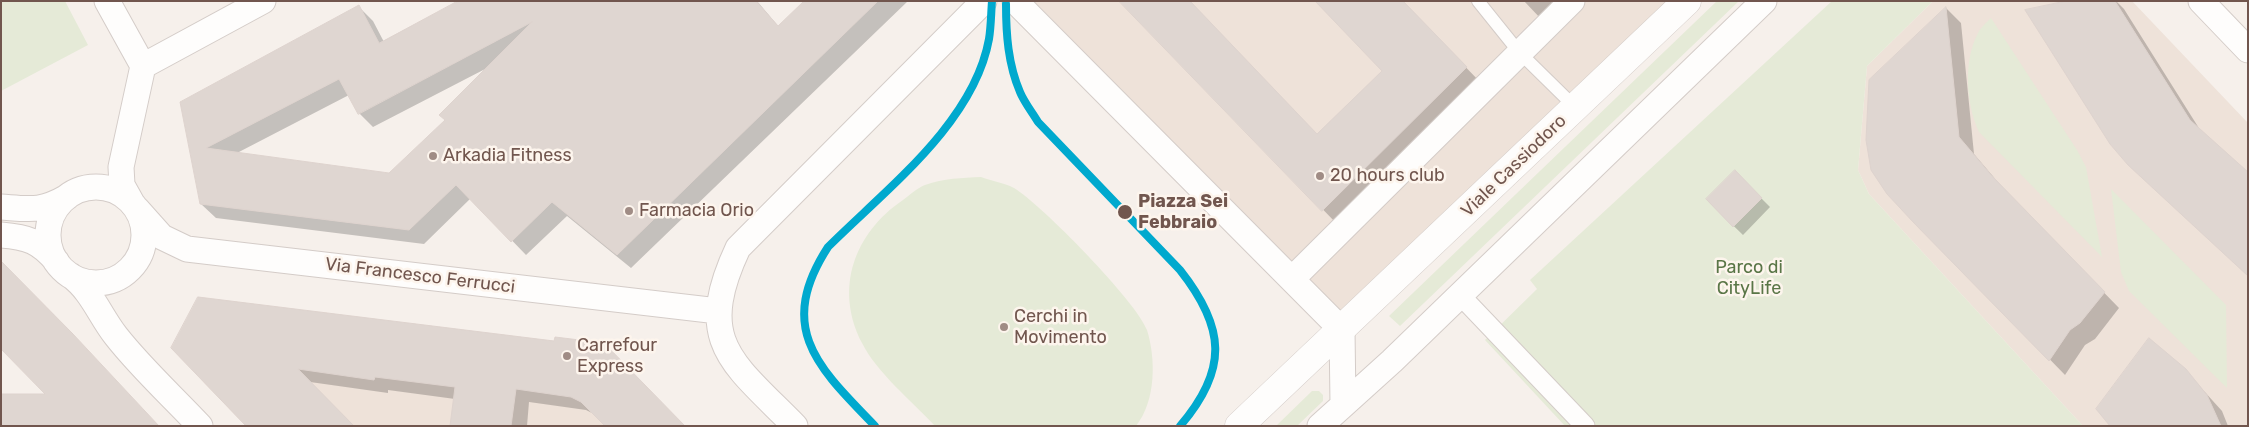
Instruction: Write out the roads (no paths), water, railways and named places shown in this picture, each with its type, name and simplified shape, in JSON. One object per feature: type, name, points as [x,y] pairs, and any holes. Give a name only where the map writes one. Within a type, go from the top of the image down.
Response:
[{"type":"main road","name":"Viale Cassiodoro","points":[[1342,330],[1687,1]]},
{"type":"main road","points":[[1239,426],[1342,330]]},
{"type":"street","points":[[107,1],[143,66],[263,1]]},
{"type":"street","points":[[796,426],[731,359],[723,342],[718,326],[718,311],[726,272],[738,248],[984,1]]},
{"type":"street","points":[[1016,1],[1342,330],[1343,404]]},
{"type":"street","points":[[1292,279],[1572,1]]},
{"type":"street","points":[[1320,426],[1433,321],[1764,1]]},
{"type":"street","points":[[2205,2],[2248,50]]},
{"type":"street","name":"Via Francesco Ferrucci","points":[[1,235],[23,238],[38,243],[62,268],[83,281],[99,283],[114,280],[128,272],[138,260],[145,238],[143,223],[122,184],[121,167],[143,66]]},
{"type":"street","name":"Via Francesco Ferrucci","points":[[1,207],[28,210],[41,209],[81,190],[97,187],[120,193],[162,237],[187,249],[718,311]]},
{"type":"street","points":[[67,197],[52,216],[48,232],[50,248],[62,268],[86,291],[110,329],[126,349],[200,426]]},
{"type":"street","points":[[1460,295],[1585,426]]},
{"type":"lane","points":[[1478,1],[1519,52],[1575,107]]},
{"type":"place","name":"Arkadia Fitness","points":[[433,156]]},
{"type":"place","name":"20 hours club","points":[[1320,176]]},
{"type":"place","name":"Farmacia Orio","points":[[629,211]]},
{"type":"place","name":"Piazza Sei Febbraio","points":[[1125,212]]},
{"type":"place","name":"Cerchi in Movimento","points":[[1004,327]]},
{"type":"place","name":"Carrefour Express","points":[[567,356]]},
{"type":"park label","name":"Parco di CityLife","points":[[1749,278]]}]
